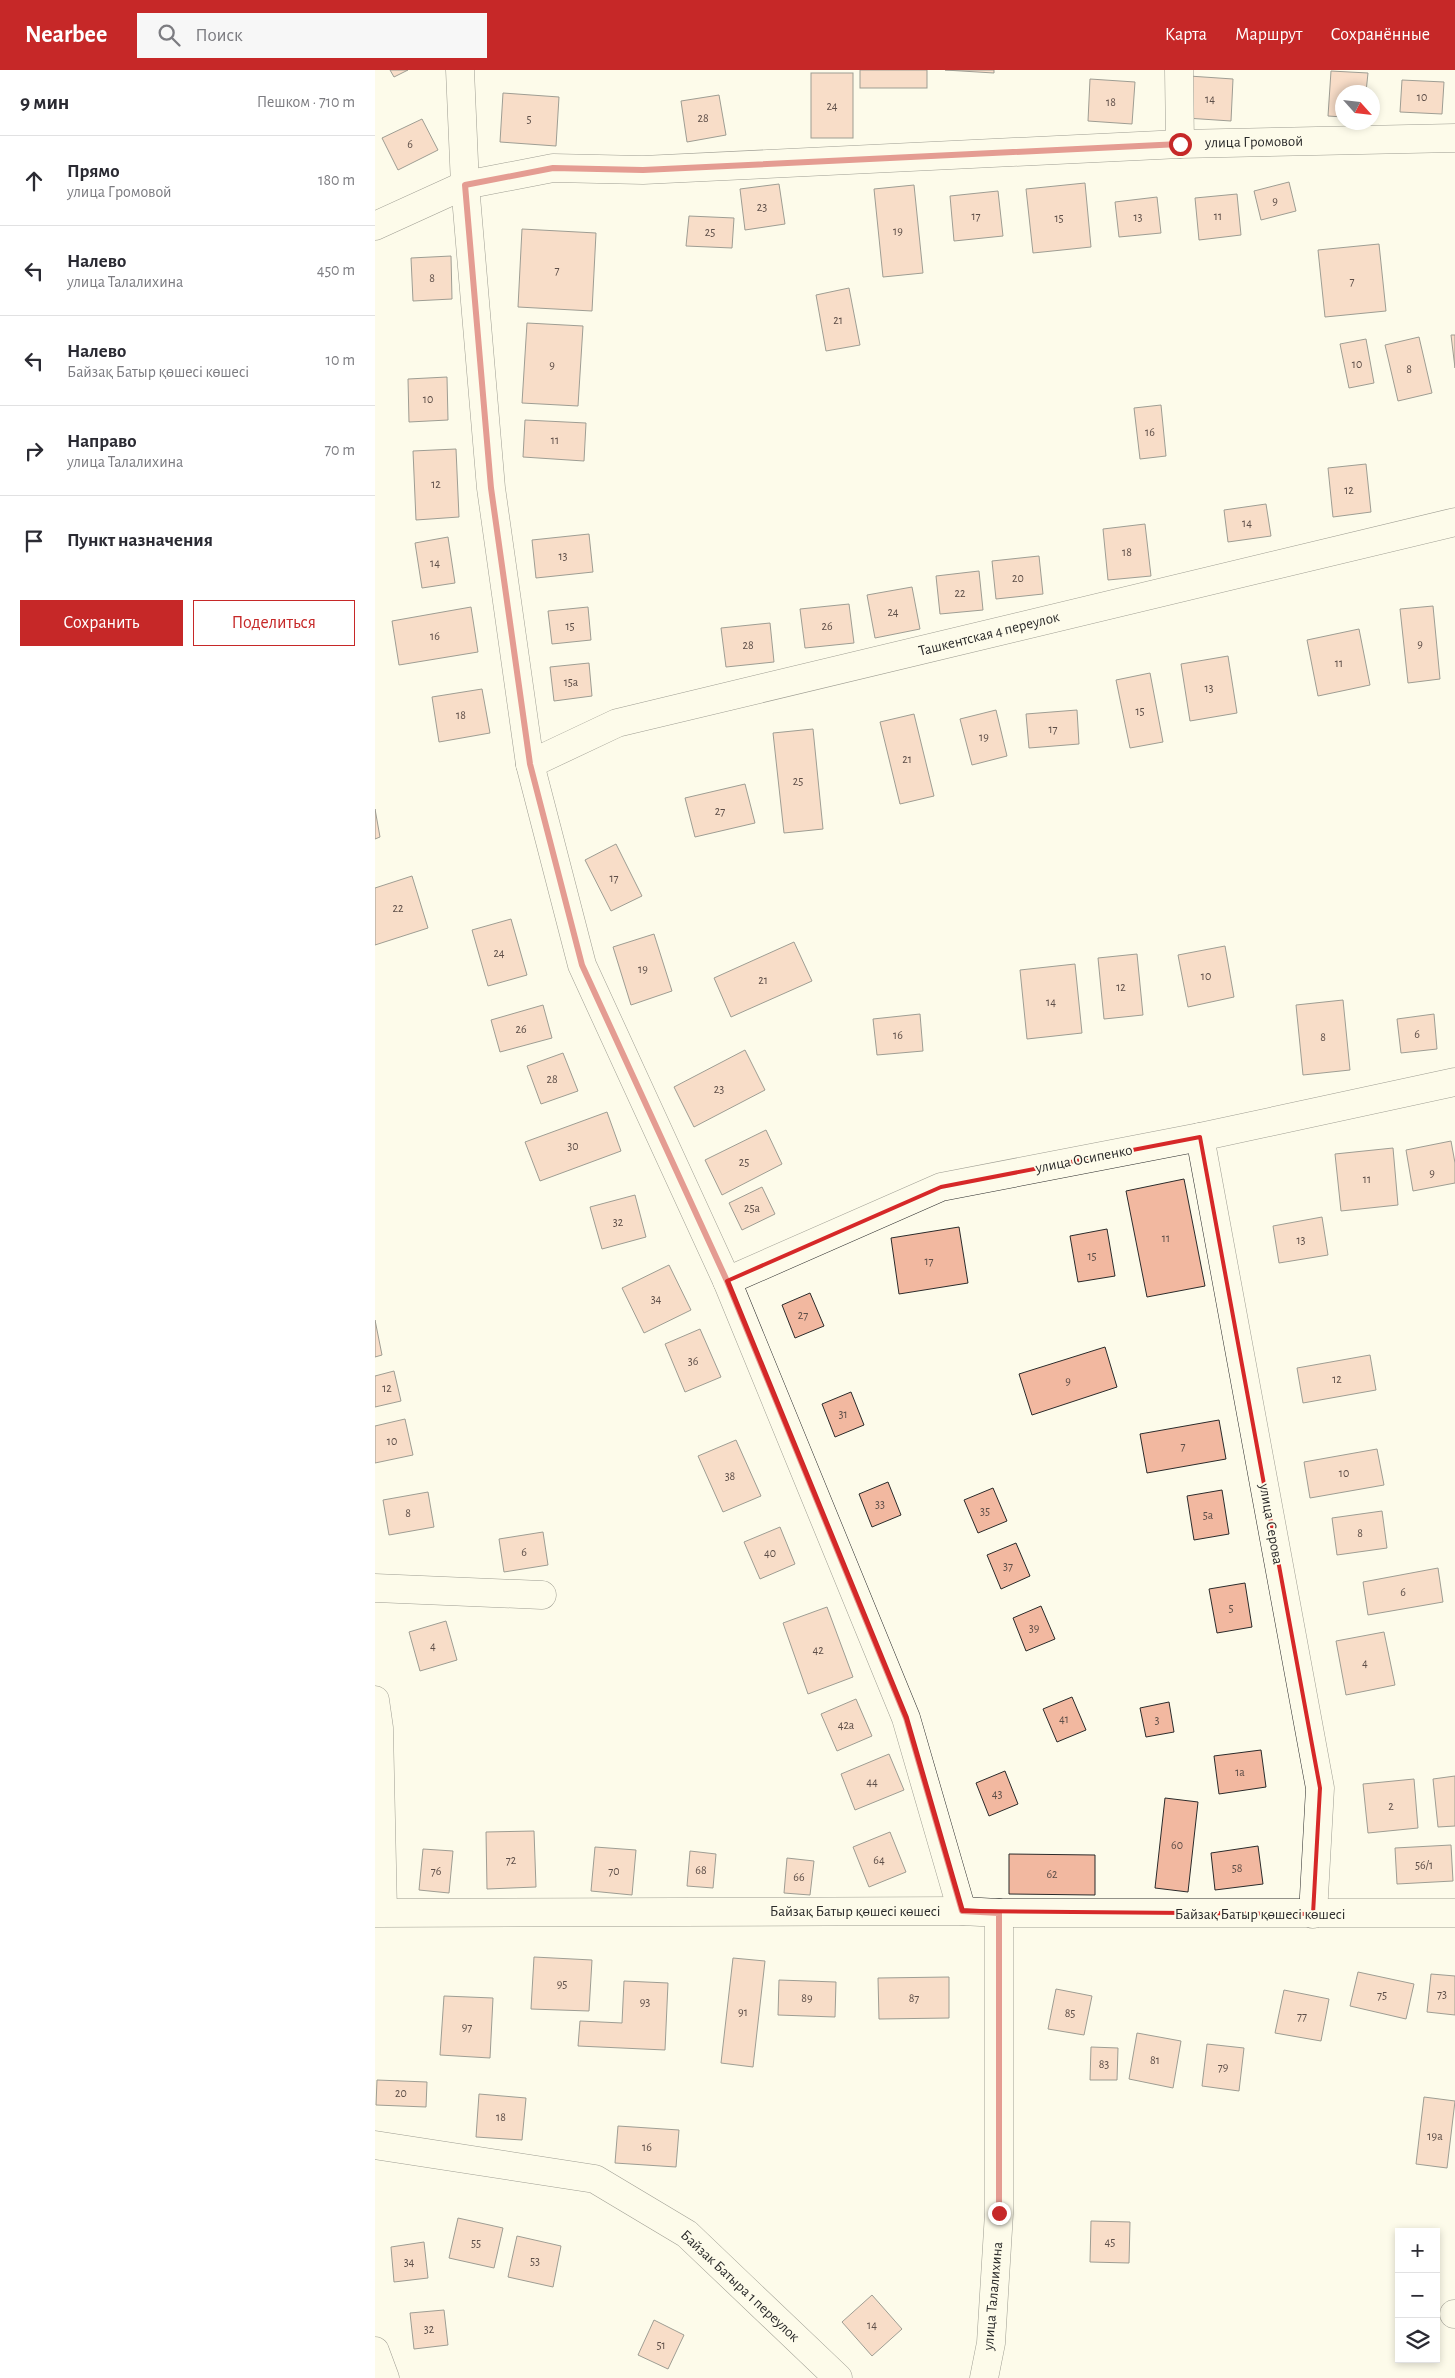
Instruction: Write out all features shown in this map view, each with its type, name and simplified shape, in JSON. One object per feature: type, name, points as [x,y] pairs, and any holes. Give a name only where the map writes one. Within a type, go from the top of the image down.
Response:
[{"type":"street","points":[[460,70],[465,185],[491,488],[530,764],[582,965],[727,1281],[906,1718],[962,1911]]},
{"type":"street","points":[[1179,70],[1180,144]]},
{"type":"street","name":"улица Громовой","points":[[375,226],[465,185],[553,168],[643,170],[1180,144],[1455,138]]},
{"type":"street","name":"Ташкентская 4 переулок","points":[[530,764],[617,723],[1455,522]]},
{"type":"street","name":"улица Осипенко","points":[[727,1281],[941,1187],[1199,1137],[1455,1082]]},
{"type":"street","name":"улица Серова","points":[[1199,1137],[1320,1788],[1313,1914]]},
{"type":"street","points":[[375,1588],[542,1595]]},
{"type":"street","points":[[375,1700],[379,1728],[379,1912]]},
{"type":"street","name":"Байзақ Батыр қөшесі көшесі","points":[[379,1912],[962,1911],[999,1913],[1455,1913]]},
{"type":"street","name":"улица Талалихина","points":[[984,2378],[991,2343],[999,2213],[999,1913]]},
{"type":"street","name":"Байзак Батыра 1 переулок","points":[[375,2145],[595,2179],[687,2234],[838,2378]]},
{"type":"street","points":[[375,2351],[385,2378]]},
{"type":"highlighted area","points":[[1200,1137],[1320,1788],[1313,1914],[962,1911],[906,1718],[727,1281],[941,1187]]},
{"type":"building","points":[[390,70],[408,70],[394,77]]},
{"type":"building","points":[[860,70],[927,70],[927,88],[860,88]]},
{"type":"building","points":[[945,70],[994,70],[994,73]]},
{"type":"building","points":[[1331,71],[1368,73],[1367,85],[1335,85],[1335,116],[1328,116]]},
{"type":"building","points":[[811,73],[853,73],[853,138],[811,138]]},
{"type":"building","points":[[1189,76],[1233,79],[1231,121],[1186,118]]},
{"type":"building","points":[[1090,79],[1135,82],[1132,124],[1088,121]]},
{"type":"building","points":[[1402,80],[1444,82],[1442,114],[1400,112]]},
{"type":"building","points":[[503,93],[559,97],[556,146],[500,142]]},
{"type":"building","points":[[719,95],[726,135],[687,142],[681,101]]},
{"type":"building","points":[[422,119],[438,150],[398,170],[382,138]]},
{"type":"building","points":[[1289,182],[1296,211],[1261,220],[1254,191]]},
{"type":"building","points":[[1085,183],[1091,247],[1033,253],[1026,189]]},
{"type":"building","points":[[779,184],[785,224],[745,230],[740,189]]},
{"type":"building","points":[[914,185],[923,273],[883,277],[874,189]]},
{"type":"building","points":[[998,191],[1003,236],[954,241],[950,196]]},
{"type":"building","points":[[1237,194],[1241,235],[1199,240],[1195,198]]},
{"type":"building","points":[[1157,197],[1161,233],[1119,237],[1115,202]]},
{"type":"building","points":[[689,216],[734,218],[732,248],[686,246]]},
{"type":"building","points":[[522,229],[596,233],[592,311],[518,307]]},
{"type":"building","points":[[1379,244],[1386,311],[1325,317],[1318,250]]},
{"type":"building","points":[[451,256],[452,299],[413,301],[411,258]]},
{"type":"building","points":[[849,288],[860,345],[826,351],[816,295]]},
{"type":"building","points":[[527,323],[583,326],[578,406],[522,403]]},
{"type":"building","points":[[1451,335],[1455,335],[1455,368]]},
{"type":"building","points":[[1419,337],[1432,393],[1398,401],[1385,345]]},
{"type":"building","points":[[1366,339],[1374,383],[1349,388],[1340,344]]},
{"type":"building","points":[[447,377],[448,420],[409,422],[408,379]]},
{"type":"building","points":[[1161,405],[1166,456],[1140,459],[1134,408]]},
{"type":"building","points":[[525,420],[586,423],[584,461],[523,457]]},
{"type":"building","points":[[456,449],[459,517],[416,520],[413,451]]},
{"type":"building","points":[[1366,464],[1371,512],[1333,517],[1328,468]]},
{"type":"building","points":[[1266,504],[1271,536],[1228,542],[1224,510]]},
{"type":"building","points":[[1145,524],[1151,576],[1108,580],[1103,529]]},
{"type":"building","points":[[589,534],[593,572],[536,578],[532,540]]},
{"type":"building","points":[[448,537],[455,583],[422,588],[415,543]]},
{"type":"building","points":[[1039,556],[1043,594],[996,599],[992,561]]},
{"type":"building","points":[[979,571],[983,610],[940,614],[936,576]]},
{"type":"building","points":[[912,587],[920,629],[875,638],[867,595]]},
{"type":"building","points":[[849,604],[854,643],[805,648],[800,609]]},
{"type":"building","points":[[1433,606],[1440,679],[1408,683],[1400,609]]},
{"type":"building","points":[[471,607],[478,652],[399,665],[392,621]]},
{"type":"building","points":[[588,607],[591,640],[552,644],[548,611]]},
{"type":"building","points":[[770,623],[774,662],[726,667],[721,628]]},
{"type":"building","points":[[1359,629],[1370,685],[1318,696],[1307,640]]},
{"type":"building","points":[[1228,656],[1237,713],[1190,721],[1181,664]]},
{"type":"building","points":[[589,663],[592,696],[554,701],[550,667]]},
{"type":"building","points":[[1150,673],[1163,742],[1130,748],[1116,680]]},
{"type":"building","points":[[482,689],[490,733],[439,742],[432,697]]},
{"type":"building","points":[[996,710],[1007,756],[972,765],[960,719]]},
{"type":"building","points":[[1077,710],[1079,744],[1029,748],[1026,714]]},
{"type":"building","points":[[914,714],[934,796],[900,804],[880,722]]},
{"type":"building","points":[[813,729],[823,829],[784,833],[773,733]]},
{"type":"building","points":[[745,784],[755,823],[695,837],[685,798]]},
{"type":"building","points":[[375,809],[380,837],[375,839]]},
{"type":"building","points":[[616,844],[642,896],[611,911],[585,860]]},
{"type":"building","points":[[412,876],[428,928],[375,945],[375,888]]},
{"type":"building","points":[[511,919],[527,975],[488,986],[472,930]]},
{"type":"building","points":[[654,934],[672,991],[631,1005],[613,947]]},
{"type":"building","points":[[794,942],[812,981],[731,1017],[714,978]]},
{"type":"building","points":[[1225,946],[1234,997],[1188,1007],[1178,955]]},
{"type":"building","points":[[1137,954],[1143,1015],[1104,1019],[1098,958]]},
{"type":"building","points":[[1075,964],[1082,1033],[1027,1039],[1020,970]]},
{"type":"building","points":[[1343,1000],[1350,1070],[1303,1075],[1296,1005]]},
{"type":"building","points":[[543,1005],[552,1038],[500,1052],[491,1020]]},
{"type":"building","points":[[920,1014],[923,1051],[877,1055],[873,1019]]},
{"type":"building","points":[[1434,1014],[1437,1049],[1401,1053],[1397,1019]]},
{"type":"building","points":[[745,1050],[765,1090],[694,1127],[674,1087]]},
{"type":"building","points":[[563,1053],[578,1091],[541,1104],[527,1066]]},
{"type":"building","points":[[607,1112],[621,1151],[540,1181],[525,1142]]},
{"type":"building","points":[[766,1130],[782,1164],[722,1195],[705,1160]]},
{"type":"building","points":[[1451,1141],[1455,1163],[1455,1183],[1413,1191],[1406,1150]]},
{"type":"building","points":[[1393,1148],[1398,1205],[1341,1211],[1335,1154]]},
{"type":"building","points":[[1184,1179],[1205,1286],[1147,1297],[1126,1191]]},
{"type":"building","points":[[762,1187],[775,1214],[742,1230],[729,1203]]},
{"type":"building","points":[[635,1195],[646,1237],[602,1249],[590,1207]]},
{"type":"building","points":[[1322,1217],[1328,1255],[1279,1263],[1273,1226]]},
{"type":"building","points":[[959,1227],[968,1283],[899,1294],[891,1238]]},
{"type":"building","points":[[1107,1229],[1115,1276],[1078,1282],[1070,1236]]},
{"type":"building","points":[[669,1265],[691,1310],[644,1333],[622,1288]]},
{"type":"building","points":[[810,1293],[824,1326],[795,1338],[782,1305]]},
{"type":"building","points":[[375,1320],[382,1355],[375,1357]]},
{"type":"building","points":[[700,1329],[721,1377],[685,1392],[665,1344]]},
{"type":"building","points":[[1105,1347],[1117,1387],[1032,1415],[1019,1374]]},
{"type":"building","points":[[1370,1355],[1376,1390],[1303,1403],[1297,1368]]},
{"type":"building","points":[[394,1371],[401,1401],[375,1407],[375,1376]]},
{"type":"building","points":[[851,1392],[864,1425],[835,1437],[822,1404]]},
{"type":"building","points":[[405,1419],[413,1455],[375,1463],[375,1426]]},
{"type":"building","points":[[1219,1420],[1226,1459],[1147,1473],[1140,1434]]},
{"type":"building","points":[[736,1440],[761,1496],[723,1512],[698,1456]]},
{"type":"building","points":[[1377,1449],[1384,1485],[1310,1498],[1304,1462]]},
{"type":"building","points":[[888,1482],[901,1515],[872,1527],[859,1494]]},
{"type":"building","points":[[993,1488],[1007,1521],[978,1533],[964,1500]]},
{"type":"building","points":[[1222,1490],[1229,1534],[1194,1540],[1187,1496]]},
{"type":"building","points":[[428,1492],[434,1527],[389,1535],[383,1500]]},
{"type":"building","points":[[1382,1511],[1387,1548],[1337,1555],[1332,1518]]},
{"type":"building","points":[[780,1527],[795,1564],[760,1579],[744,1542]]},
{"type":"building","points":[[543,1532],[548,1565],[504,1572],[499,1539]]},
{"type":"building","points":[[1016,1543],[1030,1576],[1001,1589],[987,1555]]},
{"type":"building","points":[[1438,1568],[1443,1602],[1368,1615],[1363,1582]]},
{"type":"building","points":[[1245,1583],[1252,1627],[1217,1633],[1209,1589]]},
{"type":"building","points":[[1041,1606],[1055,1639],[1026,1651],[1013,1618]]},
{"type":"building","points":[[827,1607],[853,1677],[808,1694],[783,1623]]},
{"type":"building","points":[[446,1621],[457,1660],[420,1671],[409,1632]]},
{"type":"building","points":[[1384,1632],[1395,1685],[1346,1695],[1336,1641]]},
{"type":"building","points":[[1072,1697],[1086,1730],[1057,1742],[1043,1709]]},
{"type":"building","points":[[856,1699],[872,1736],[837,1751],[821,1714]]},
{"type":"building","points":[[1169,1702],[1174,1732],[1146,1737],[1140,1708]]},
{"type":"building","points":[[1261,1750],[1266,1787],[1219,1794],[1214,1756]]},
{"type":"building","points":[[889,1754],[904,1790],[855,1810],[841,1774]]},
{"type":"building","points":[[1005,1771],[1018,1804],[989,1816],[976,1783]]},
{"type":"building","points":[[1455,1776],[1455,1826],[1438,1827],[1433,1779]]},
{"type":"building","points":[[1414,1779],[1418,1828],[1368,1833],[1363,1784]]},
{"type":"building","points":[[1165,1798],[1198,1802],[1188,1892],[1155,1888]]},
{"type":"building","points":[[534,1831],[536,1887],[487,1889],[486,1832]]},
{"type":"building","points":[[890,1832],[906,1872],[869,1887],[853,1847]]},
{"type":"building","points":[[1451,1845],[1453,1881],[1397,1884],[1395,1848]]},
{"type":"building","points":[[1258,1846],[1263,1884],[1215,1890],[1211,1853]]},
{"type":"building","points":[[595,1847],[636,1850],[632,1895],[591,1891]]},
{"type":"building","points":[[423,1849],[453,1851],[449,1893],[419,1890]]},
{"type":"building","points":[[690,1851],[716,1854],[713,1888],[687,1886]]},
{"type":"building","points":[[1009,1854],[1095,1855],[1095,1895],[1009,1894]]},
{"type":"building","points":[[787,1858],[814,1861],[810,1895],[784,1893]]},
{"type":"building","points":[[534,1957],[592,1960],[589,2011],[531,2009]]},
{"type":"building","points":[[733,1958],[765,1961],[753,2067],[721,2063]]},
{"type":"building","points":[[1358,1972],[1414,1984],[1406,2019],[1350,2006]]},
{"type":"building","points":[[1431,1974],[1455,1976],[1455,2015],[1427,2012]]},
{"type":"building","points":[[949,1977],[949,2018],[879,2019],[878,1978]]},
{"type":"building","points":[[779,1980],[836,1982],[835,2017],[778,2015]]},
{"type":"building","points":[[624,1981],[668,1983],[665,2050],[578,2046],[580,2021],[622,2023]]},
{"type":"building","points":[[1056,1989],[1092,1996],[1084,2035],[1048,2029]]},
{"type":"building","points":[[1284,1990],[1329,1999],[1321,2041],[1275,2033]]},
{"type":"building","points":[[444,1996],[493,1998],[490,2058],[440,2055]]},
{"type":"building","points":[[1137,2033],[1181,2041],[1173,2088],[1129,2079]]},
{"type":"building","points":[[1207,2044],[1244,2048],[1239,2091],[1202,2086]]},
{"type":"building","points":[[1091,2047],[1118,2048],[1117,2080],[1090,2080]]},
{"type":"building","points":[[377,2080],[427,2082],[426,2107],[376,2105]]},
{"type":"building","points":[[479,2094],[526,2098],[522,2140],[476,2137]]},
{"type":"building","points":[[1424,2097],[1455,2101],[1447,2168],[1416,2164]]},
{"type":"building","points":[[618,2126],[679,2130],[676,2167],[615,2163]]},
{"type":"building","points":[[458,2218],[503,2228],[494,2268],[449,2258]]},
{"type":"building","points":[[1091,2221],[1130,2222],[1129,2263],[1090,2262]]},
{"type":"building","points":[[517,2236],[561,2246],[553,2287],[508,2277]]},
{"type":"building","points":[[424,2242],[428,2278],[394,2282],[391,2247]]},
{"type":"building","points":[[872,2295],[902,2329],[872,2356],[842,2322]]},
{"type":"building","points":[[444,2310],[448,2345],[414,2349],[410,2313]]},
{"type":"building","points":[[654,2320],[684,2335],[668,2369],[638,2355]]},
{"type":"route","points":[[999,2213],[999,1913],[962,1911],[906,1718],[727,1281],[582,965],[530,764],[491,488],[465,185],[553,168],[643,170],[1180,144]]}]
